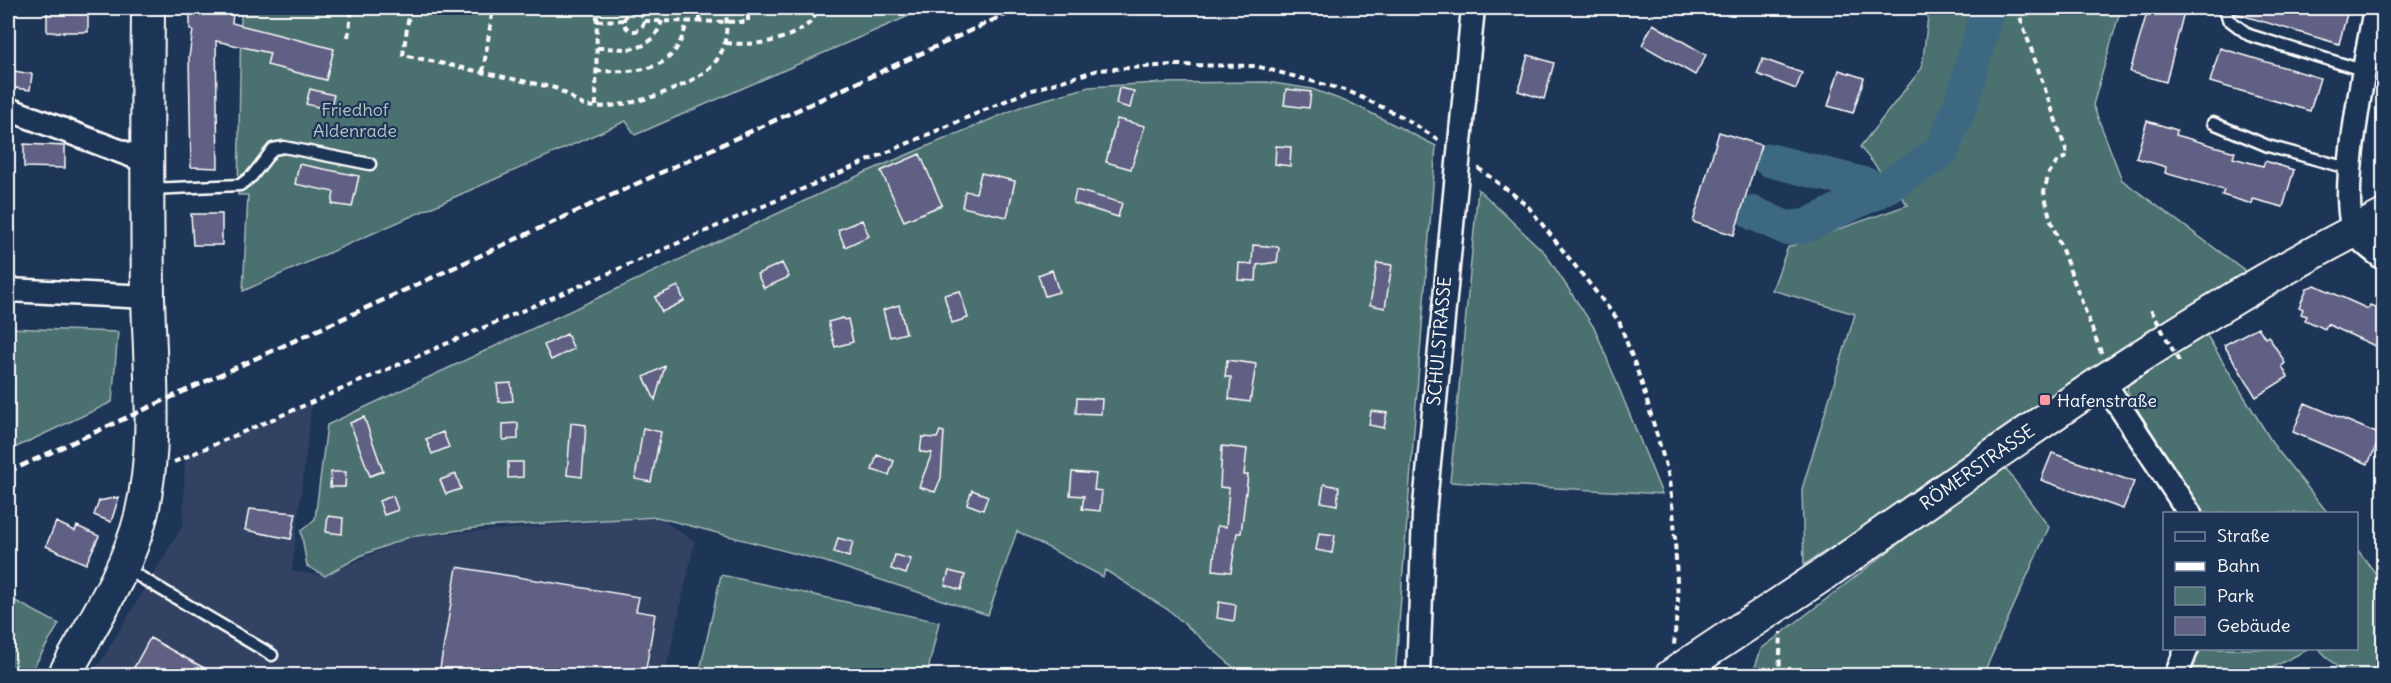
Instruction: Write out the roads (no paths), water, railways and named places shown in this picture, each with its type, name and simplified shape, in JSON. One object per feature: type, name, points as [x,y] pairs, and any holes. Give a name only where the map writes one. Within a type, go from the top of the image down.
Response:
[{"type":"street","points":[[64,675],[122,566],[141,517],[148,473],[151,424],[146,175],[148,8]]},
{"type":"street","name":"SCHULSTRASSE","points":[[1418,675],[1424,515],[1473,8]]},
{"type":"street","points":[[2375,8],[2351,169],[2350,195],[2354,230],[2370,249],[2384,259]]},
{"type":"street","points":[[8,109],[146,175]]},
{"type":"street","name":"RÖMERSTRASSE","points":[[1671,675],[1786,600],[2107,378],[2225,301],[2384,216]]},
{"type":"street","points":[[8,290],[148,297]]},
{"type":"street","points":[[2107,378],[2189,512]]},
{"type":"street","points":[[2176,675],[2186,650]]},
{"type":"lane","points":[[2225,8],[2228,19],[2249,35],[2365,71]]},
{"type":"lane","points":[[2213,123],[2268,146],[2351,169]]},
{"type":"lane","points":[[146,175],[240,185],[252,176],[273,149],[284,147],[370,164]]},
{"type":"lane","points":[[122,566],[272,655]]},
{"type":"waterway","points":[[1753,213],[1786,228],[1806,226],[1883,189],[1941,152],[1961,104],[1988,8]]},
{"type":"waterway","points":[[1769,160],[1883,189]]},
{"type":"railway","points":[[8,472],[1020,8]]},
{"type":"place","name":"Hafenstraße","points":[[2045,400]]},
{"type":"park label","name":"Friedhof Aldenrade","points":[[355,119]]}]
